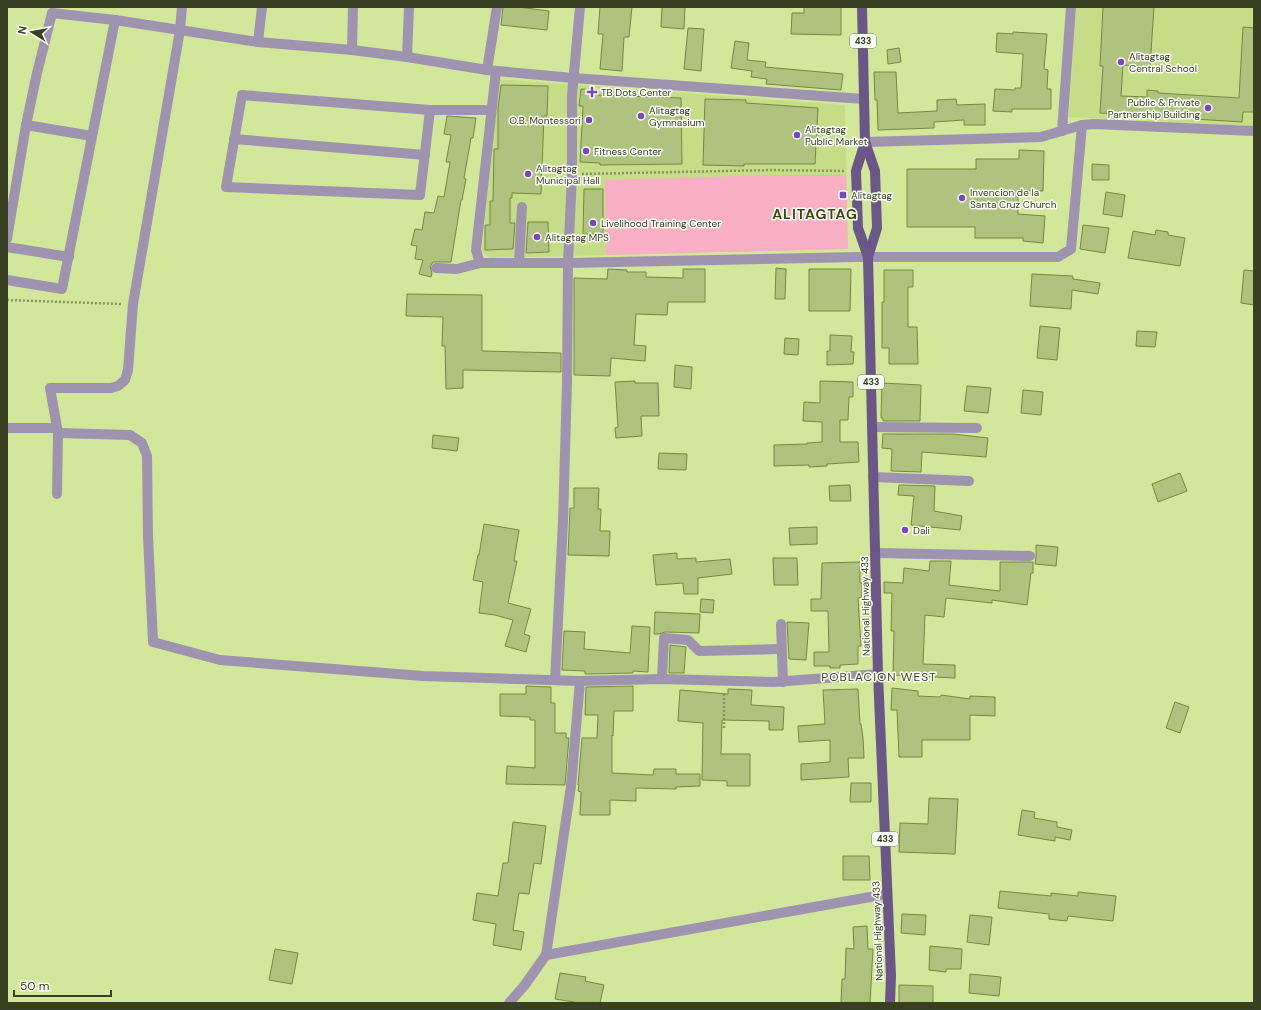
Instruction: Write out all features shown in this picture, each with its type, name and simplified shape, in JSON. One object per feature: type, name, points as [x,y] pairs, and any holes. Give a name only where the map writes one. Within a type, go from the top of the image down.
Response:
[{"type":"main road","name":"National Highway 433","points":[[862,7],[865,142],[875,171],[877,228],[868,257]]},
{"type":"main road","name":"National Highway 433","points":[[865,142],[856,171],[858,228],[868,257],[878,674],[891,976],[890,1003]]},
{"type":"street","points":[[57,494],[57,430],[50,388],[111,388],[118,386],[125,380],[128,370],[133,304],[180,30],[182,7]]},
{"type":"street","points":[[258,42],[262,7]]},
{"type":"street","points":[[352,50],[353,7]]},
{"type":"street","points":[[407,57],[409,7]]},
{"type":"street","points":[[480,263],[476,250],[491,110],[492,70],[497,7]]},
{"type":"street","points":[[555,680],[564,522],[568,263],[572,174],[572,78],[580,7]]},
{"type":"street","points":[[1062,131],[1071,7]]},
{"type":"street","points":[[7,238],[26,125],[52,13],[115,20],[258,42],[352,50],[492,70],[572,78],[864,100]]},
{"type":"street","points":[[7,280],[62,289],[115,20]]},
{"type":"street","points":[[430,110],[420,195],[226,187],[242,95],[430,110],[491,110]]},
{"type":"street","points":[[865,142],[1041,137],[1082,125],[1094,124],[1254,131]]},
{"type":"street","points":[[26,125],[92,136]]},
{"type":"street","points":[[436,268],[457,270],[480,263],[519,262],[568,263],[868,257],[1058,257],[1071,249],[1082,125]]},
{"type":"street","points":[[234,139],[425,155]]},
{"type":"street","points":[[519,262],[522,207]]},
{"type":"street","points":[[7,247],[69,257]]},
{"type":"street","points":[[872,427],[977,428]]},
{"type":"street","points":[[7,428],[130,435],[142,443],[147,456],[148,536],[153,642],[220,660],[423,676],[580,681],[662,679],[783,682],[878,674]]},
{"type":"street","points":[[873,477],[969,481]]},
{"type":"street","points":[[876,553],[1030,556]]},
{"type":"street","points":[[780,624],[783,682]]},
{"type":"street","points":[[662,679],[664,638],[688,640],[700,651],[781,649]]},
{"type":"street","points":[[509,1003],[524,986],[546,955],[570,800],[580,681]]},
{"type":"street","points":[[546,955],[887,894]]},
{"type":"path","points":[[572,174],[771,170],[856,171]]},
{"type":"path","points":[[7,300],[133,304]]},
{"type":"path","points":[[724,681],[724,728]]},
{"type":"shaded area","points":[[1076,7],[1254,7],[1254,126],[1069,117]]},
{"type":"shaded area","points":[[498,79],[845,105],[848,249],[490,258],[482,252]]},
{"type":"shaded area","points":[[770,175],[846,175],[848,249],[606,255],[605,180]]},
{"type":"building","points":[[503,7],[518,7],[549,11],[547,30],[501,25]]},
{"type":"building","points":[[600,7],[632,7],[629,37],[624,37],[622,71],[600,69],[603,34],[598,34]]},
{"type":"building","points":[[662,7],[685,7],[684,29],[661,27]]},
{"type":"building","points":[[804,7],[841,7],[841,35],[791,34],[792,13],[804,13]]},
{"type":"building","points":[[1103,7],[1154,7],[1150,67],[1123,65],[1121,96],[1147,97],[1147,90],[1158,91],[1158,93],[1239,98],[1243,27],[1254,28],[1254,112],[1243,112],[1242,122],[1100,113],[1103,66],[1100,66]]},
{"type":"building","points":[[688,28],[704,29],[701,71],[684,69]]},
{"type":"building","points":[[1013,32],[1047,34],[1044,69],[1048,70],[1047,89],[1051,89],[1051,109],[1012,109],[1012,112],[993,111],[995,89],[1015,90],[1015,88],[1021,88],[1023,54],[996,52],[997,33],[1013,34]]},
{"type":"building","points":[[735,41],[749,43],[747,60],[766,62],[765,67],[843,74],[841,90],[766,84],[767,79],[751,77],[752,71],[731,68]]},
{"type":"building","points":[[899,48],[901,62],[888,64],[887,50]]},
{"type":"building","points":[[874,72],[896,72],[898,113],[937,111],[937,100],[956,99],[957,105],[985,104],[985,125],[964,125],[964,120],[934,122],[934,128],[878,130]]},
{"type":"building","points":[[501,85],[548,86],[547,116],[544,116],[541,194],[512,193],[512,198],[510,198],[510,223],[515,223],[513,249],[485,250],[485,225],[490,225],[490,201],[493,201],[494,149],[498,149],[498,108]]},
{"type":"building","name":"Alitagtag Gymnasium","points":[[581,89],[598,90],[598,95],[681,98],[682,164],[600,165],[600,163],[580,162],[583,106],[579,106]]},
{"type":"building","points":[[705,99],[746,100],[746,103],[818,108],[815,164],[744,164],[744,166],[703,165]]},
{"type":"building","points":[[447,116],[476,118],[464,178],[466,179],[451,262],[433,262],[430,267],[432,273],[431,277],[419,274],[423,260],[415,259],[417,246],[411,245],[415,229],[422,230],[425,212],[434,213],[438,196],[444,197],[450,162],[446,162],[451,135],[444,134]]},
{"type":"building","name":"Invencion de la Santa Cruz Church","points":[[1019,150],[1044,151],[1043,191],[1018,190],[1018,214],[1045,216],[1043,243],[1023,241],[1023,238],[975,238],[975,227],[907,227],[907,169],[976,169],[976,159],[1019,159]]},
{"type":"building","points":[[1092,164],[1109,165],[1109,180],[1092,180]]},
{"type":"building","points":[[584,189],[603,189],[603,234],[583,234]]},
{"type":"building","points":[[1106,192],[1125,195],[1122,217],[1103,214]]},
{"type":"building","name":"Alitagtag MPS","points":[[528,222],[548,222],[549,252],[526,253]]},
{"type":"building","points":[[1083,225],[1109,228],[1105,253],[1080,249]]},
{"type":"building","points":[[1156,230],[1168,232],[1168,235],[1185,238],[1180,266],[1128,258],[1133,231],[1155,235]]},
{"type":"building","points":[[776,268],[786,269],[785,299],[775,299]]},
{"type":"building","points":[[608,269],[627,270],[627,272],[646,272],[646,277],[683,278],[683,269],[705,269],[705,302],[668,302],[667,315],[636,314],[634,345],[646,346],[645,361],[611,358],[610,376],[574,375],[574,278],[607,279]]},
{"type":"building","points":[[809,269],[851,269],[850,311],[809,311]]},
{"type":"building","points":[[884,270],[913,270],[913,287],[908,287],[908,327],[917,327],[918,364],[889,364],[889,348],[882,348]]},
{"type":"building","points":[[1244,270],[1254,271],[1254,305],[1241,303]]},
{"type":"building","points":[[1032,274],[1073,276],[1073,279],[1100,283],[1098,294],[1072,290],[1071,309],[1030,306]]},
{"type":"building","points":[[407,294],[482,295],[482,351],[561,353],[561,372],[463,370],[463,388],[446,389],[445,346],[442,346],[443,317],[406,316]]},
{"type":"building","points":[[1040,326],[1060,328],[1057,360],[1037,358]]},
{"type":"building","points":[[1137,331],[1157,332],[1155,347],[1136,346]]},
{"type":"building","points":[[830,335],[852,336],[851,352],[854,352],[853,364],[827,365],[827,351],[830,351]]},
{"type":"building","points":[[785,338],[799,339],[798,355],[784,354]]},
{"type":"building","points":[[675,365],[692,367],[691,389],[674,387]]},
{"type":"building","points":[[635,381],[635,383],[658,383],[659,416],[641,416],[642,436],[616,438],[615,428],[618,427],[615,382]]},
{"type":"building","points":[[820,381],[853,382],[853,397],[849,397],[848,420],[840,420],[840,442],[858,442],[859,462],[809,467],[809,465],[774,466],[774,445],[822,442],[822,422],[803,421],[804,402],[820,403]]},
{"type":"building","points":[[882,383],[921,385],[920,421],[883,421],[883,418],[881,418]]},
{"type":"building","points":[[967,386],[991,388],[988,413],[964,411]]},
{"type":"building","points":[[1023,390],[1043,392],[1041,415],[1021,413]]},
{"type":"building","points":[[883,434],[953,434],[988,438],[986,457],[922,452],[921,472],[891,471],[892,449],[882,448]]},
{"type":"building","points":[[433,435],[459,438],[457,451],[432,448]]},
{"type":"building","points":[[659,453],[687,454],[686,470],[658,469]]},
{"type":"building","points":[[1180,473],[1187,491],[1158,502],[1152,484]]},
{"type":"building","points":[[850,485],[851,501],[830,501],[829,486]]},
{"type":"building","points":[[899,485],[935,486],[934,511],[962,516],[960,530],[911,525],[914,496],[898,495]]},
{"type":"building","points":[[574,488],[599,488],[598,509],[601,509],[600,531],[610,531],[609,556],[568,555],[570,508],[574,508]]},
{"type":"building","points":[[484,524],[519,530],[514,561],[517,561],[508,603],[531,609],[524,634],[530,636],[526,652],[505,646],[513,620],[495,615],[479,613],[483,582],[473,580]]},
{"type":"building","points":[[817,527],[817,544],[790,545],[789,528]]},
{"type":"building","points":[[1036,545],[1058,547],[1056,566],[1035,564]]},
{"type":"building","points":[[677,553],[677,559],[696,558],[696,562],[730,559],[732,574],[698,578],[698,594],[684,594],[683,583],[656,585],[653,555]]},
{"type":"building","points":[[773,558],[797,558],[798,585],[774,585]]},
{"type":"building","points":[[930,561],[951,561],[949,585],[1000,591],[1000,562],[1033,562],[1033,573],[1031,573],[1027,605],[992,600],[992,603],[946,598],[944,617],[925,615],[923,664],[955,665],[955,678],[893,675],[894,631],[891,631],[892,593],[884,593],[884,582],[903,583],[904,568],[929,571]]},
{"type":"building","points":[[860,562],[862,597],[858,598],[861,646],[858,646],[858,664],[840,665],[840,668],[830,668],[830,666],[814,666],[814,652],[829,652],[828,611],[811,611],[811,599],[821,599],[822,563]]},
{"type":"building","points":[[701,599],[714,600],[713,613],[700,612]]},
{"type":"building","points":[[655,612],[700,614],[699,633],[665,632],[654,634]]},
{"type":"building","points":[[787,622],[809,623],[806,660],[789,659]]},
{"type":"building","points":[[632,626],[650,627],[648,672],[633,671],[633,673],[585,674],[585,671],[562,670],[564,631],[585,632],[584,649],[630,653]]},
{"type":"building","points":[[670,645],[686,647],[684,673],[669,673]]},
{"type":"building","points":[[526,686],[551,687],[551,703],[555,703],[555,733],[566,733],[566,738],[569,738],[565,785],[506,784],[507,766],[535,768],[535,720],[530,720],[530,717],[500,716],[500,694],[526,694]]},
{"type":"building","points":[[633,686],[633,711],[614,711],[613,736],[612,735],[612,773],[653,775],[654,769],[676,769],[676,774],[700,774],[700,786],[676,787],[676,789],[636,788],[636,801],[610,800],[610,815],[580,815],[581,792],[578,791],[578,785],[582,738],[597,738],[598,715],[585,715],[586,687]]},
{"type":"building","points":[[892,688],[918,691],[918,696],[940,697],[941,695],[970,699],[970,696],[995,697],[995,716],[970,715],[970,740],[922,740],[922,757],[899,757],[897,710],[891,710]]},
{"type":"building","points":[[728,689],[752,690],[751,705],[784,707],[783,730],[769,730],[769,721],[722,720],[721,754],[750,754],[750,786],[727,786],[727,781],[702,780],[703,723],[678,721],[680,690],[728,694]]},
{"type":"building","points":[[858,689],[864,758],[848,758],[849,777],[801,780],[801,764],[830,762],[830,740],[799,742],[798,726],[825,724],[823,690]]},
{"type":"building","points":[[1175,702],[1189,707],[1180,733],[1166,728]]},
{"type":"building","points":[[851,783],[871,783],[871,802],[850,802]]},
{"type":"building","points":[[929,798],[958,799],[955,854],[899,852],[900,823],[928,824]]},
{"type":"building","points":[[1022,810],[1035,812],[1034,818],[1057,822],[1057,827],[1072,830],[1070,840],[1055,837],[1055,841],[1018,835]]},
{"type":"building","points":[[513,822],[546,826],[541,864],[534,863],[529,894],[519,893],[513,930],[524,932],[521,950],[493,945],[496,924],[473,920],[477,893],[498,896],[503,863],[508,863]]},
{"type":"building","points":[[843,856],[869,856],[870,880],[843,880]]},
{"type":"building","points":[[1000,891],[1051,896],[1051,893],[1078,896],[1078,892],[1116,896],[1113,921],[1068,916],[1067,921],[1049,919],[1049,914],[998,908]]},
{"type":"building","points":[[902,914],[926,915],[925,935],[901,933]]},
{"type":"building","points":[[970,915],[992,917],[989,945],[967,942]]},
{"type":"building","points":[[867,926],[868,949],[873,949],[870,1003],[841,1003],[842,979],[845,979],[846,948],[854,949],[853,927]]},
{"type":"building","points":[[930,946],[962,949],[961,969],[946,969],[946,972],[929,970]]},
{"type":"building","points":[[275,949],[298,953],[292,984],[269,980]]},
{"type":"building","points":[[560,973],[586,977],[585,981],[604,985],[600,1003],[580,1003],[555,999]]},
{"type":"building","points":[[970,974],[1001,977],[999,996],[969,993]]},
{"type":"building","points":[[899,985],[933,986],[933,1003],[899,1003]]},
{"type":"place","name":"Alitagtag Central School","points":[[1121,62]]},
{"type":"place","name":"TB Dots Center","points":[[592,92]]},
{"type":"place","name":"Public & Private Partnership Building","points":[[1208,108]]},
{"type":"place","name":"Alitagtag Gymnasium","points":[[641,116]]},
{"type":"place","name":"O.B. Montessori","points":[[589,120]]},
{"type":"place","name":"Alitagtag Public Market","points":[[797,135]]},
{"type":"place","name":"Fitness Center","points":[[586,151]]},
{"type":"place","name":"Alitagtag Municipal Hall","points":[[528,174]]},
{"type":"place","name":"Alitagtag","points":[[843,195]]},
{"type":"place","name":"Invencion de la Santa Cruz Church","points":[[962,198]]},
{"type":"place","name":"Livelihood Training Center","points":[[593,223]]},
{"type":"place","name":"Alitagtag MPS","points":[[537,237]]},
{"type":"place","name":"Dali","points":[[905,530]]},
{"type":"district","name":"ALITAGTAG","points":[[815,214]]},
{"type":"district","name":"POBLACION WEST","points":[[879,677]]}]
